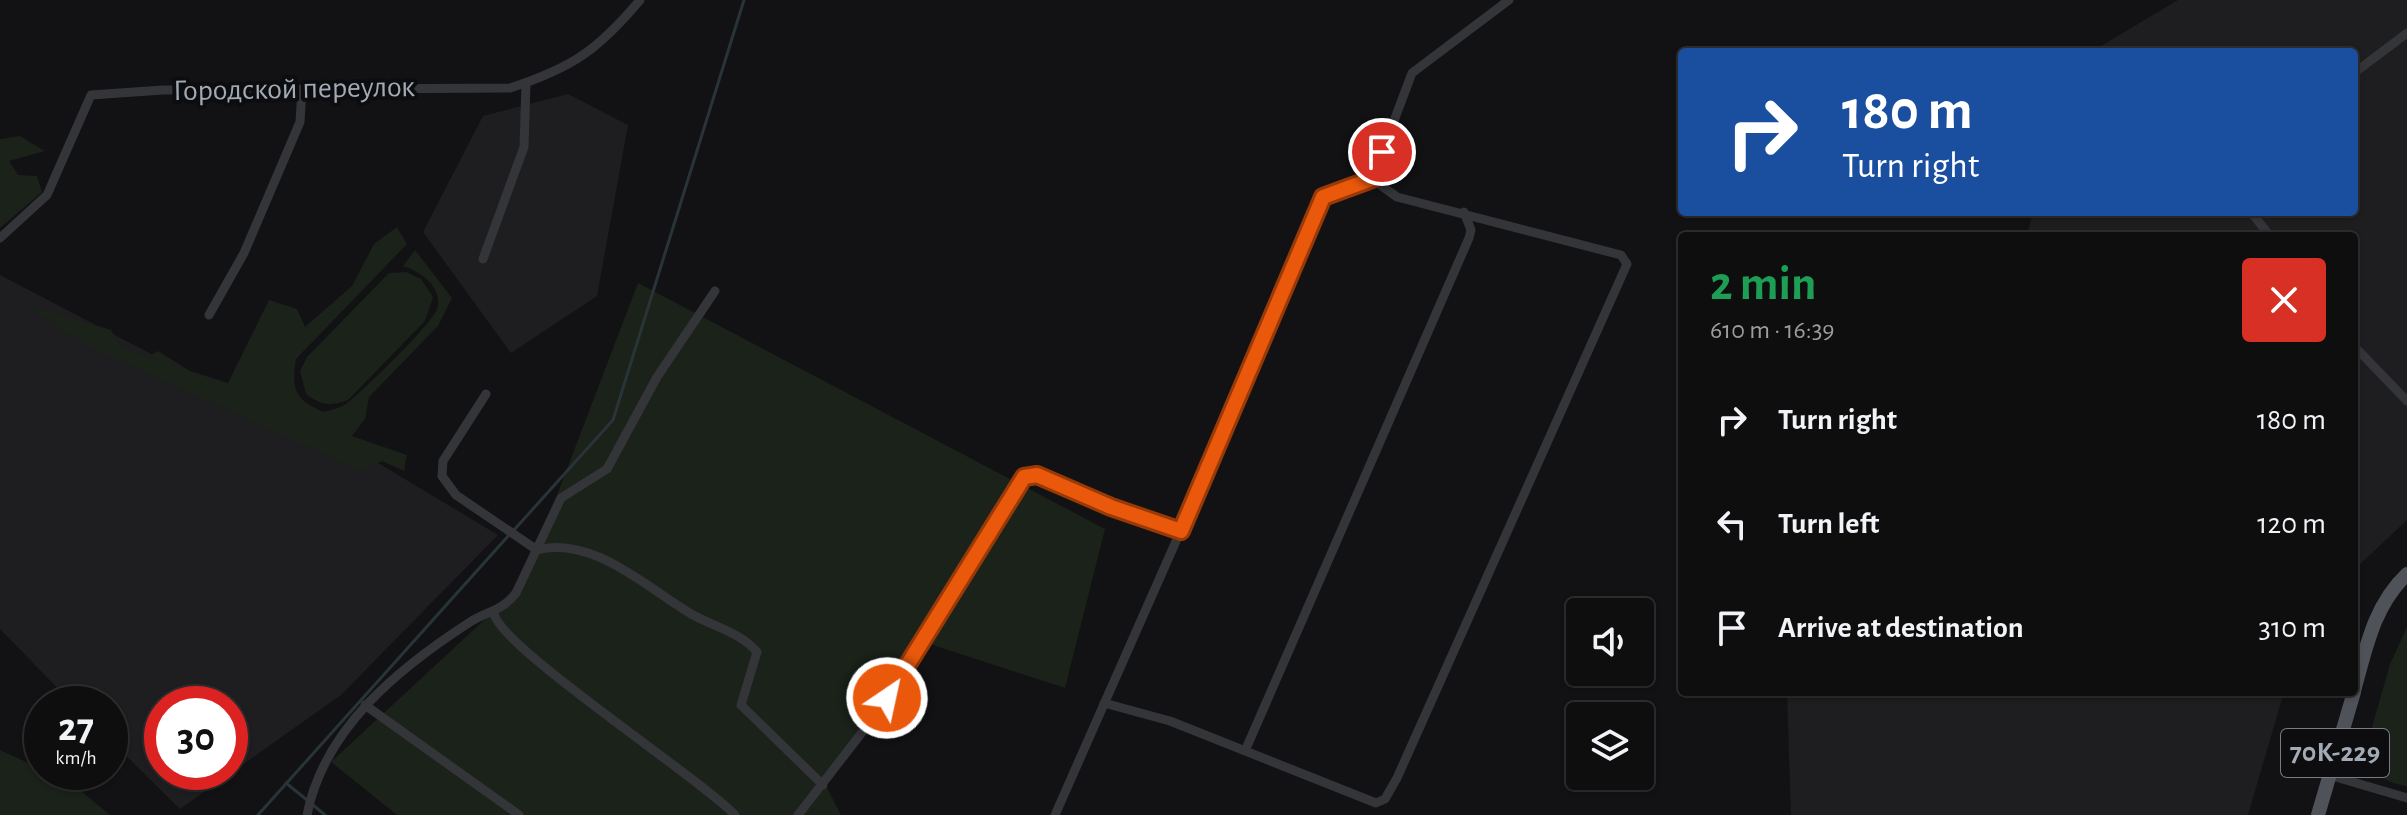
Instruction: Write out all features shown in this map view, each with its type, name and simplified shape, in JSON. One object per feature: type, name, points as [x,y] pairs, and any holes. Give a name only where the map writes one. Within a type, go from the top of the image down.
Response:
[{"type":"main road","name":"70К-229","points":[[2358,677],[2377,613],[2387,595],[2407,574]]},
{"type":"main road","name":"70К-229","points":[[2318,815],[2353,696]]},
{"type":"street","name":"Городской переулок","points":[[0,238],[47,195],[91,95],[302,89],[510,88],[555,74],[598,47],[640,0]]},
{"type":"street","points":[[1055,815],[1181,531],[1323,197],[1372,179],[1412,73],[1509,0]]},
{"type":"street","points":[[2358,70],[2407,33]]},
{"type":"street","points":[[483,259],[524,147],[526,83]]},
{"type":"street","points":[[209,315],[240,263],[300,122],[302,89]]},
{"type":"street","points":[[1104,703],[1143,711],[1376,803],[1389,794],[1627,264],[1621,255],[1397,197],[1372,179]]},
{"type":"street","points":[[1245,751],[1469,238],[1471,230],[1464,212]]},
{"type":"street","points":[[2254,216],[2267,232]]},
{"type":"street","points":[[307,815],[323,763],[365,705],[383,686],[473,621],[506,606],[525,581],[561,498],[607,469],[657,377],[715,291]]},
{"type":"street","points":[[2358,350],[2407,401]]},
{"type":"street","points":[[486,394],[443,461],[442,476],[456,495],[537,550],[555,545],[599,559],[693,615],[749,642],[757,652],[741,705],[823,785]]},
{"type":"street","points":[[798,815],[913,659],[1024,477],[1037,475],[1111,507],[1181,531]]},
{"type":"street","points":[[494,613],[503,631],[607,716],[707,789],[735,815]]},
{"type":"street","points":[[365,705],[519,815]]},
{"type":"street","points":[[2329,775],[2407,798]]},
{"type":"shaded area","points":[[2178,0],[2407,0],[2407,520],[2358,566],[2358,232],[2028,232],[2032,216],[2358,216],[2358,48],[2098,48]]},
{"type":"shaded area","points":[[568,94],[628,125],[597,296],[511,353],[423,232],[483,116]]},
{"type":"shaded area","points":[[20,136],[45,151],[9,161],[18,175],[37,176],[42,192],[0,228],[0,139]]},
{"type":"shaded area","points":[[397,227],[407,244],[296,359],[294,378],[297,392],[307,403],[324,412],[333,410],[355,397],[410,343],[432,317],[438,301],[429,282],[403,266],[415,250],[452,298],[438,326],[369,397],[365,419],[352,436],[407,455],[404,471],[382,461],[363,472],[97,350],[63,332],[28,305],[111,330],[121,347],[147,357],[158,351],[190,371],[228,383],[269,300],[297,309],[305,327],[352,286],[374,244]]},
{"type":"shaded area","points":[[406,272],[421,279],[433,297],[425,321],[348,400],[326,404],[306,394],[300,371],[307,357],[389,273]]},
{"type":"shaded area","points":[[0,275],[180,369],[373,460],[498,535],[341,695],[248,761],[248,686],[144,686],[144,774],[128,758],[128,686],[55,686],[0,629]]},
{"type":"shaded area","points":[[638,283],[1105,529],[1065,688],[930,644],[822,778],[841,815],[397,815],[331,762],[523,584]]},
{"type":"shaded area","points":[[2407,627],[2407,786],[2382,777],[2363,759],[2390,664]]},
{"type":"shaded area","points":[[1787,696],[2283,696],[2248,815],[1791,815]]},
{"type":"shaded area","points":[[0,750],[24,761],[24,790],[80,790],[110,815],[0,815]]},
{"type":"shaded area","points":[[161,790],[207,790],[180,809]]},
{"type":"waterway","points":[[514,530],[613,420],[744,0]]},
{"type":"waterway","points":[[258,815],[509,535]]},
{"type":"waterway","points":[[286,783],[307,800]]},
{"type":"waterway","points":[[313,805],[325,815]]},
{"type":"route","points":[[887,698],[1024,477],[1037,475],[1111,507],[1181,531],[1323,197],[1372,179],[1382,152]]}]
